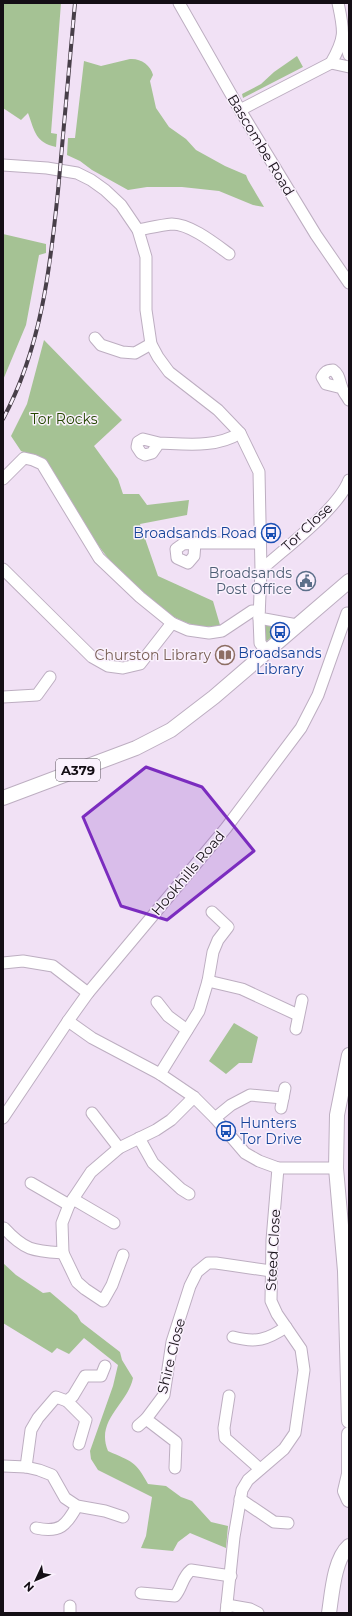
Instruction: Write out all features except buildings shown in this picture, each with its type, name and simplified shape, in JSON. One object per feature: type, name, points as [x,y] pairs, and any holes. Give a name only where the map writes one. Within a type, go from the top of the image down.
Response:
[{"type":"main road","name":"A379","points":[[3,798],[136,748],[171,730],[196,712],[349,580]]},
{"type":"main road","points":[[349,1055],[337,1115],[336,1168],[345,1271],[349,1421]]},
{"type":"main road","points":[[349,1434],[349,1474],[345,1491],[349,1500]]},
{"type":"main road","points":[[329,1613],[336,1572],[342,1554],[349,1546]]},
{"type":"main road","points":[[336,1572],[349,1562]]},
{"type":"street","name":"Bascombe Road","points":[[179,3],[240,110],[316,235],[349,283]]},
{"type":"street","points":[[338,3],[349,55]]},
{"type":"street","points":[[240,110],[331,63],[338,52],[344,35]]},
{"type":"street","points":[[331,63],[349,67]]},
{"type":"street","points":[[3,165],[47,168],[77,173],[91,180],[105,190],[121,205],[138,230],[146,257],[146,310],[151,344],[169,372],[218,410],[240,433],[259,472],[261,570],[259,614],[260,643],[267,652]]},
{"type":"street","points":[[138,230],[173,224],[187,228],[202,235],[229,254]]},
{"type":"street","points":[[95,338],[101,345],[122,352],[135,353],[151,344]]},
{"type":"street","points":[[342,388],[349,400]]},
{"type":"street","points":[[159,443],[204,444],[230,439],[240,433]]},
{"type":"street","points":[[3,479],[24,458],[42,464],[99,558],[140,597],[172,623],[188,630],[209,633],[222,631],[252,611],[297,625]]},
{"type":"street","name":"Tor Close","points":[[261,570],[327,511],[347,485],[349,480]]},
{"type":"street","points":[[195,543],[260,543]]},
{"type":"street","points":[[3,569],[92,657],[108,666],[123,668],[140,664],[172,623]]},
{"type":"street","name":"Hookhills Road","points":[[4,1114],[88,993],[226,828],[301,728],[318,696],[347,613]]},
{"type":"street","points":[[3,697],[37,695],[50,677]]},
{"type":"street","points":[[160,1074],[199,1011],[208,981],[209,965],[218,940],[232,930],[212,912]]},
{"type":"street","points":[[3,963],[23,961],[53,966],[88,993]]},
{"type":"street","points":[[208,981],[242,988],[298,1015]]},
{"type":"street","points":[[296,1029],[302,1000]]},
{"type":"street","points":[[157,1002],[168,1016],[187,1030]]},
{"type":"street","points":[[68,1020],[92,1038],[160,1074],[194,1097],[216,1118],[245,1153],[259,1161],[278,1168],[336,1168]]},
{"type":"street","points":[[216,1118],[231,1104],[250,1095],[283,1098]]},
{"type":"street","points":[[123,1255],[112,1285],[103,1301],[77,1282],[63,1253],[62,1224],[71,1202],[91,1172],[119,1148],[171,1120],[194,1097]]},
{"type":"street","points":[[92,1113],[119,1148]]},
{"type":"street","points":[[139,1138],[153,1163],[185,1192],[174,1198]]},
{"type":"street","name":"Steed Close","points":[[258,1613],[250,1609],[227,1609],[234,1537],[240,1499],[242,1490],[248,1480],[284,1449],[295,1433],[304,1370],[301,1349],[270,1302],[278,1168]]},
{"type":"street","points":[[31,1184],[114,1223]]},
{"type":"street","points":[[3,1230],[4,1228],[15,1241],[36,1251],[63,1253]]},
{"type":"street","name":"Shire Close","points":[[175,1468],[177,1451],[176,1442],[142,1422],[164,1395],[172,1342],[190,1286],[197,1272],[208,1263],[271,1271]]},
{"type":"street","points":[[233,1337],[262,1340],[272,1336],[286,1327]]},
{"type":"street","points":[[67,1401],[73,1396],[85,1376],[100,1376],[105,1366]]},
{"type":"street","points":[[229,1396],[224,1428],[225,1438],[260,1470]]},
{"type":"street","points":[[26,1467],[31,1430],[38,1418],[56,1397],[67,1401],[86,1420],[79,1444]]},
{"type":"street","points":[[3,1466],[26,1467],[52,1475],[65,1498],[77,1506],[123,1516]]},
{"type":"street","points":[[240,1499],[274,1522],[288,1523]]},
{"type":"street","points":[[36,1528],[45,1530],[60,1529],[70,1521],[77,1506]]},
{"type":"street","points":[[141,1593],[175,1596],[179,1591],[186,1575],[191,1570],[231,1576]]},
{"type":"highlighted area","points":[[146,767],[202,787],[254,851],[167,920],[121,906],[83,817]]},
{"type":"green space","points":[[3,3],[61,3],[51,133],[57,134],[56,147],[49,145],[40,139],[34,131],[28,113],[21,120],[3,108]]},
{"type":"green space","points":[[297,56],[303,67],[243,98],[242,94],[261,84],[274,72]]},
{"type":"green space","points":[[130,59],[141,61],[152,71],[153,75],[150,81],[156,108],[169,127],[186,139],[196,150],[225,166],[246,175],[264,207],[253,205],[219,191],[182,187],[147,187],[128,190],[92,170],[80,161],[67,155],[68,138],[75,138],[84,61],[101,66]]},
{"type":"green space","points":[[3,234],[46,244],[46,253],[39,255],[26,325],[3,380]]},
{"type":"green space","name":"Tor Rocks","points":[[44,340],[122,420],[94,446],[118,479],[123,494],[139,494],[147,505],[189,500],[187,515],[140,524],[158,576],[213,601],[220,625],[204,627],[187,623],[171,615],[140,592],[104,553],[28,454],[21,451],[11,436],[27,404]]},
{"type":"green space","points":[[264,626],[283,627],[267,641],[263,639]]},
{"type":"green space","points":[[234,1023],[258,1037],[252,1063],[239,1063],[226,1074],[209,1061]]},
{"type":"green space","points":[[3,1263],[16,1275],[43,1293],[50,1292],[77,1315],[81,1322],[120,1352],[122,1360],[133,1378],[125,1396],[109,1421],[105,1440],[108,1451],[123,1457],[136,1466],[148,1484],[166,1486],[181,1497],[192,1501],[211,1522],[228,1526],[226,1548],[190,1533],[178,1542],[173,1551],[141,1548],[146,1536],[152,1497],[98,1470],[91,1459],[90,1451],[113,1386],[118,1365],[84,1338],[69,1354],[57,1348],[52,1353],[3,1323]]},
{"type":"railway","points":[[3,419],[16,392],[26,365],[42,308],[58,191],[75,3]]},
{"type":"place","name":"Broadsands Road","points":[[271,533]]},
{"type":"place","name":"Broadsands Post Office","points":[[306,581]]},
{"type":"place","name":"Broadsands Library","points":[[280,632]]},
{"type":"place","name":"Churston Library","points":[[225,655]]},
{"type":"place","name":"Hunters Tor Drive","points":[[226,1131]]}]
